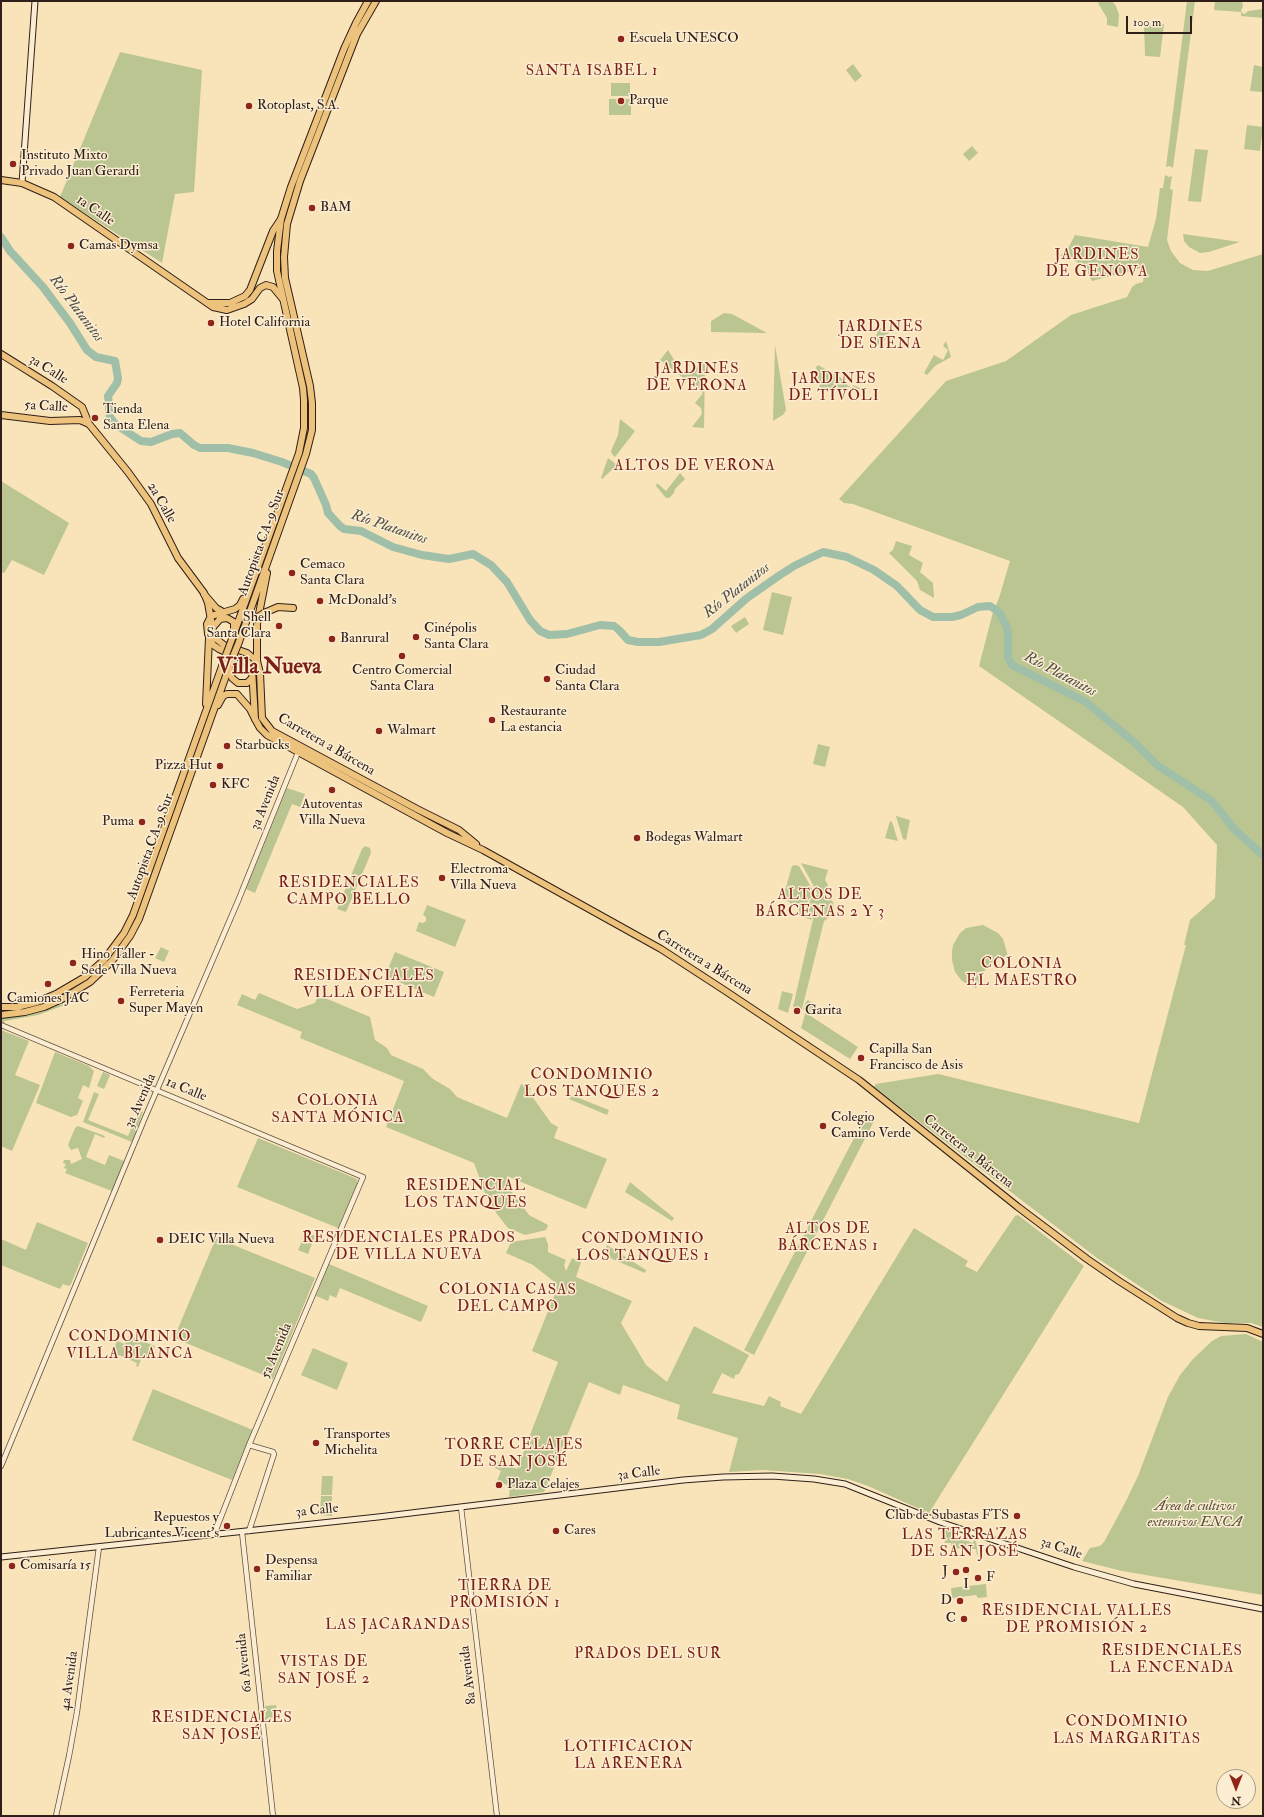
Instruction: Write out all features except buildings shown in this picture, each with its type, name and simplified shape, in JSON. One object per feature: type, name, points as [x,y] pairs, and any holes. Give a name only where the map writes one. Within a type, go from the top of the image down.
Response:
[{"type":"main road","points":[[22,183],[35,1]]},
{"type":"main road","name":"Autopista CA-9 Sur","points":[[1,1015],[25,1012],[44,1007],[62,999],[90,982],[112,961],[130,936],[139,919],[209,712],[226,655],[299,453],[304,428],[304,400],[298,363],[277,271],[277,251],[281,218],[293,182],[344,49],[368,1]]},
{"type":"main road","name":"Autopista CA-9 Sur","points":[[1,1007],[17,1007],[37,1002],[56,994],[85,978],[104,960],[124,933],[135,908],[209,712],[243,633],[306,454],[312,430],[312,398],[285,278],[285,238],[287,224],[300,181],[357,34],[376,1]]},
{"type":"main road","name":"1a Calle","points":[[1,180],[22,183],[54,197],[217,309],[232,309],[250,301],[260,288],[266,285],[273,287],[282,298]]},
{"type":"main road","points":[[209,303],[230,303],[245,296],[250,290],[273,231],[281,218]]},
{"type":"main road","name":"3a Calle","points":[[1,354],[52,386],[83,410]]},
{"type":"main road","points":[[80,420],[83,410]]},
{"type":"main road","name":"2a Calle","points":[[83,410],[89,424],[128,472],[151,504],[178,558],[204,594],[213,627]]},
{"type":"main road","name":"5a Calle","points":[[1,415],[50,421],[80,420],[89,424]]},
{"type":"main road","name":"Carretera a Bárcena","points":[[273,548],[257,624],[257,661],[260,673],[262,718],[272,731],[300,749],[446,833],[483,850],[661,949],[822,1054],[862,1082],[1018,1207],[1119,1281],[1177,1318],[1198,1326],[1241,1328],[1263,1334]]},
{"type":"main road","points":[[211,616],[231,611],[239,606],[246,588],[253,578]]},
{"type":"main road","points":[[204,594],[216,608],[223,612]]},
{"type":"main road","points":[[243,633],[253,620],[264,613],[278,608],[293,608]]},
{"type":"main road","name":"2a Calle","points":[[209,712],[208,624],[211,616]]},
{"type":"main road","points":[[233,638],[234,626],[232,620],[224,618],[213,627],[214,637],[219,642],[247,653],[257,661]]},
{"type":"main road","name":"Carretera a Bárcena","points":[[209,638],[213,645],[219,649],[250,664],[255,719],[260,728],[267,735],[300,749],[459,830],[483,850]]},
{"type":"main road","points":[[229,667],[232,678],[238,683],[247,683],[252,678]]},
{"type":"main road","points":[[209,712],[223,696],[232,693],[242,698],[255,719]]},
{"type":"main road","points":[[446,833],[459,830],[460,839]]},
{"type":"main road","name":"3a Calle","points":[[1,1557],[242,1532],[679,1481],[723,1477],[772,1476],[829,1481],[858,1488],[940,1522],[1134,1584],[1263,1609]]},
{"type":"street","name":"3a Avenida","points":[[1,1466],[238,901],[300,749]]},
{"type":"street","name":"1a Calle","points":[[1,1025],[363,1177]]},
{"type":"street","name":"5a Avenida","points":[[214,1535],[249,1445],[363,1177]]},
{"type":"street","points":[[249,1445],[273,1452],[249,1531]]},
{"type":"street","name":"8a Avenida","points":[[461,1507],[497,1816]]},
{"type":"street","name":"6a Avenida","points":[[242,1532],[273,1816]]},
{"type":"street","name":"4a Avenida","points":[[56,1816],[77,1712],[99,1547]]},
{"type":"green space","points":[[1101,1],[1112,1],[1116,6],[1119,15],[1118,27],[1107,25],[1107,18],[1098,3]]},
{"type":"green space","points":[[1187,1],[1195,1],[1173,168],[1169,166],[1166,167]]},
{"type":"green space","points":[[1215,1],[1242,1],[1242,13],[1245,14],[1248,11],[1263,9],[1263,18],[1241,16],[1241,12],[1214,10]]},
{"type":"green space","points":[[1164,24],[1160,57],[1145,56],[1144,26]]},
{"type":"green space","points":[[120,52],[202,70],[194,192],[175,194],[162,263],[60,197]]},
{"type":"green space","points":[[853,64],[862,76],[855,82],[846,70]]},
{"type":"green space","points":[[1254,65],[1263,67],[1263,92],[1250,91]]},
{"type":"green space","points":[[611,83],[630,83],[630,96],[611,96]]},
{"type":"green space","points":[[609,99],[631,99],[631,115],[609,115]]},
{"type":"green space","points":[[1247,125],[1263,127],[1260,151],[1244,149]]},
{"type":"green space","points":[[972,146],[978,153],[969,161],[963,154]]},
{"type":"green space","points":[[1195,149],[1208,150],[1201,202],[1188,201]]},
{"type":"green space","points":[[1165,175],[1169,177],[1172,176],[1170,189],[1173,190],[1167,240],[1171,251],[1180,263],[1193,270],[1208,271],[1263,254],[1263,1327],[1251,1323],[1225,1323],[1198,1318],[1162,1301],[1097,1258],[874,1087],[876,1084],[938,1074],[1139,1123],[1186,945],[1184,945],[1190,920],[1215,898],[1217,845],[1183,807],[979,666],[993,612],[999,598],[1010,561],[853,504],[844,503],[839,499],[946,381],[1006,361],[1071,315],[1127,297],[1132,287],[1143,282],[1145,267],[1092,281],[1088,274],[1088,269],[1072,259],[1060,256],[1065,254],[1075,235],[1148,247],[1156,219],[1160,188],[1163,188]]},
{"type":"green space","points":[[1183,234],[1240,242],[1209,252],[1200,253],[1189,247],[1184,241]]},
{"type":"green space","points":[[724,313],[732,314],[767,333],[711,332],[711,321]]},
{"type":"green space","points":[[880,328],[889,333],[881,346],[873,341]]},
{"type":"green space","points":[[946,341],[951,357],[935,366],[927,375],[924,373],[934,355],[943,360],[948,350],[943,346]]},
{"type":"green space","points":[[775,345],[786,410],[784,414],[773,421]]},
{"type":"green space","points":[[668,350],[683,374],[687,374],[702,363],[705,363],[704,428],[692,427],[702,414],[701,408],[695,403],[703,393],[660,360]]},
{"type":"green space","points":[[818,365],[848,382],[847,385],[852,388],[853,385],[862,389],[851,391],[850,387],[821,392],[816,367]]},
{"type":"green space","points":[[620,419],[635,431],[615,457],[611,451],[618,435]]},
{"type":"green space","points":[[608,458],[617,465],[602,479],[601,478]]},
{"type":"green space","points":[[680,473],[685,479],[675,489],[674,493],[669,498],[666,498],[656,486],[657,483],[666,491]]},
{"type":"green space","points":[[1,481],[69,523],[44,575],[12,560],[4,573],[1,572]]},
{"type":"green space","points":[[896,541],[912,546],[909,555],[923,563],[920,572],[933,583],[934,598],[920,590],[917,581],[889,553],[893,550]]},
{"type":"green space","points":[[772,592],[792,597],[783,635],[763,630]]},
{"type":"green space","points":[[745,617],[749,624],[736,633],[731,626]]},
{"type":"green space","points":[[818,744],[830,747],[825,767],[813,764]]},
{"type":"green space","points":[[287,788],[305,794],[300,807],[292,804],[255,893],[246,889]]},
{"type":"green space","points":[[896,816],[910,820],[906,840],[903,839]]},
{"type":"green space","points":[[890,821],[892,822],[898,841],[885,838]]},
{"type":"green space","points":[[365,846],[370,848],[371,853],[346,912],[337,909],[362,849]]},
{"type":"green space","points":[[801,863],[828,870],[825,880],[828,885],[825,894],[818,894]]},
{"type":"green space","points":[[792,866],[799,866],[815,894],[807,903],[808,913],[812,920],[800,916],[797,913],[799,909],[783,898]]},
{"type":"green space","points":[[813,896],[828,896],[833,902],[834,909],[831,916],[824,921],[802,1009],[793,1007],[813,919],[808,912],[808,904]]},
{"type":"green space","points":[[427,905],[466,920],[455,947],[416,931],[419,922],[423,923],[426,921],[426,917],[423,915]]},
{"type":"green space","points":[[983,925],[998,933],[1003,939],[1008,956],[998,959],[987,966],[976,988],[962,981],[955,972],[952,952],[953,945],[960,933],[966,928]]},
{"type":"green space","points":[[161,947],[169,951],[164,962],[155,958]]},
{"type":"green space","points":[[395,952],[444,972],[434,997],[385,976]]},
{"type":"green space","points":[[782,991],[793,994],[788,1013],[778,1009]]},
{"type":"green space","points":[[259,993],[297,1009],[315,1003],[318,995],[370,1017],[375,1040],[387,1048],[391,1055],[423,1069],[433,1079],[450,1089],[457,1097],[507,1118],[521,1084],[531,1088],[529,1092],[551,1123],[558,1127],[554,1138],[607,1159],[586,1209],[507,1176],[511,1191],[529,1215],[548,1225],[546,1230],[525,1235],[508,1228],[486,1196],[474,1163],[386,1127],[404,1081],[300,1038],[302,1032],[237,1005],[242,994],[255,1000]]},
{"type":"green space","points":[[808,1000],[815,1005],[809,1015],[858,1047],[850,1059],[801,1028],[806,1011],[803,1010]]},
{"type":"green space","points":[[63,1004],[65,1005],[38,1015],[5,1021],[3,1024],[1,1023],[1,1018],[26,1015]]},
{"type":"green space","points":[[1,1030],[29,1041],[15,1075],[40,1085],[12,1151],[1,1146]]},
{"type":"green space","points":[[55,1052],[89,1066],[94,1071],[89,1088],[83,1085],[78,1098],[83,1101],[77,1115],[71,1117],[36,1103]]},
{"type":"green space","points":[[103,1072],[110,1075],[104,1089],[97,1086]]},
{"type":"green space","points":[[94,1092],[99,1094],[88,1120],[128,1136],[139,1110],[143,1112],[132,1142],[83,1122]]},
{"type":"green space","points":[[571,1095],[609,1110],[607,1115],[569,1099]]},
{"type":"green space","points":[[865,1117],[874,1121],[754,1355],[744,1350]]},
{"type":"green space","points":[[78,1126],[105,1136],[104,1138],[95,1134],[86,1157],[105,1165],[109,1155],[124,1161],[112,1191],[65,1173],[67,1169],[64,1168],[66,1164],[63,1163],[64,1160],[70,1160],[71,1164],[82,1159],[78,1148],[71,1150],[68,1145],[75,1128]]},
{"type":"green space","points":[[258,1138],[357,1179],[357,1184],[338,1228],[237,1187]]},
{"type":"green space","points":[[630,1182],[674,1218],[672,1221],[625,1192]]},
{"type":"green space","points":[[1018,1215],[1084,1266],[929,1513],[868,1486],[848,1479],[820,1474],[763,1470],[729,1472],[738,1438],[677,1419],[680,1405],[623,1385],[620,1395],[589,1382],[544,1492],[509,1497],[510,1486],[497,1481],[501,1471],[495,1468],[498,1461],[517,1469],[558,1362],[532,1351],[555,1294],[557,1284],[533,1265],[506,1253],[511,1242],[545,1237],[548,1244],[548,1252],[566,1260],[564,1265],[566,1271],[572,1258],[581,1262],[576,1277],[632,1301],[621,1323],[646,1365],[667,1382],[694,1326],[749,1355],[739,1374],[735,1375],[734,1379],[722,1373],[712,1393],[764,1406],[769,1396],[781,1402],[780,1406],[801,1414],[914,1228],[968,1261],[965,1266],[977,1272],[1015,1216]]},
{"type":"green space","points":[[37,1222],[88,1243],[69,1286],[63,1284],[60,1289],[1,1265],[1,1239],[26,1250]]},
{"type":"green space","points":[[306,1232],[315,1236],[308,1254],[298,1250]]},
{"type":"green space","points":[[216,1238],[315,1278],[273,1379],[174,1338]]},
{"type":"green space","points":[[607,1245],[646,1270],[645,1273],[603,1255]]},
{"type":"green space","points":[[329,1264],[428,1306],[421,1322],[340,1288],[336,1298],[330,1295],[328,1301],[316,1296]]},
{"type":"green space","name":"Área de cultivos extensivos ENCA","points":[[1246,1334],[1263,1342],[1263,1595],[1122,1571],[1082,1561],[1090,1548],[1100,1546],[1104,1542],[1125,1503],[1138,1476],[1168,1397],[1180,1375],[1193,1359],[1212,1341],[1221,1336]]},
{"type":"green space","points":[[129,1336],[155,1346],[149,1360],[142,1357],[138,1367],[136,1366],[137,1363],[119,1355],[117,1358],[111,1356],[117,1341],[125,1344]]},
{"type":"green space","points":[[313,1348],[348,1363],[337,1390],[301,1375]]},
{"type":"green space","points":[[153,1389],[253,1430],[232,1480],[132,1440]]},
{"type":"green space","points":[[322,1476],[333,1476],[332,1495],[321,1495]]},
{"type":"green space","points":[[321,1496],[332,1496],[332,1516],[320,1515]]},
{"type":"green space","points":[[942,1526],[953,1532],[954,1536],[973,1543],[974,1539],[976,1541],[978,1555],[976,1549],[972,1549],[972,1547],[952,1549],[951,1543],[945,1543]]},
{"type":"green space","points":[[986,1584],[987,1597],[978,1598],[976,1595],[952,1598],[951,1588]]},
{"type":"green space","points":[[276,1705],[278,1717],[266,1719],[265,1706]]},
{"type":"waterway","name":"Río Platanitos","points":[[1,237],[10,251],[43,287],[70,323],[87,350],[96,357],[115,361],[118,378],[117,383],[108,396],[110,417],[115,424],[141,441],[151,442],[172,434],[180,433],[200,448],[228,448],[253,453],[282,462],[311,474],[326,505],[328,513],[344,529],[361,531],[393,547],[422,555],[449,559],[473,554],[491,565],[507,582],[530,620],[540,631],[549,635],[567,634],[600,625],[614,626],[628,640],[638,642],[659,642],[701,635],[712,629],[747,598],[780,575],[794,566],[823,552],[847,557],[874,570],[897,586],[920,610],[933,617],[952,617],[961,615],[978,607],[990,606],[999,612],[1006,625],[1008,632],[1008,658],[1012,665],[1086,702],[1135,743],[1157,765],[1212,801],[1234,829],[1263,855]]},
{"type":"place","name":"Escuela UNESCO","points":[[621,39]]},
{"type":"place","name":"Parque","points":[[621,101]]},
{"type":"place","name":"Rotoplast, S.A.","points":[[249,106]]},
{"type":"place","name":"Instituto Mixto Privado Juan Gerardi","points":[[13,164]]},
{"type":"place","name":"BAM","points":[[312,208]]},
{"type":"place","name":"Camas Dymsa","points":[[71,246]]},
{"type":"place","name":"Hotel California","points":[[211,323]]},
{"type":"place","name":"Tienda Santa Elena","points":[[95,418]]},
{"type":"place","name":"Cemaco Santa Clara","points":[[292,573]]},
{"type":"place","name":"McDonald's","points":[[320,601]]},
{"type":"place","name":"Shell Santa Clara","points":[[279,626]]},
{"type":"place","name":"Cinépolis Santa Clara","points":[[416,637]]},
{"type":"place","name":"Banrural","points":[[332,639]]},
{"type":"place","name":"Centro Comercial Santa Clara","points":[[402,656]]},
{"type":"place","name":"Ciudad Santa Clara","points":[[547,679]]},
{"type":"place","name":"Restaurante La estancia","points":[[492,720]]},
{"type":"place","name":"Walmart","points":[[379,731]]},
{"type":"place","name":"Starbucks","points":[[227,746]]},
{"type":"place","name":"Pizza Hut","points":[[220,766]]},
{"type":"place","name":"KFC","points":[[213,785]]},
{"type":"place","name":"Autoventas Villa Nueva","points":[[332,790]]},
{"type":"place","name":"Puma","points":[[142,822]]},
{"type":"place","name":"Bodegas Walmart","points":[[637,838]]},
{"type":"place","name":"Electroma Villa Nueva","points":[[442,878]]},
{"type":"place","name":"Hino Taller - Sede Villa Nueva","points":[[73,963]]},
{"type":"place","name":"Camiones JAC","points":[[48,984]]},
{"type":"place","name":"Ferreteria Super Mayen","points":[[121,1001]]},
{"type":"place","name":"Garita","points":[[797,1011]]},
{"type":"place","name":"Capilla San Francisco de Asis","points":[[861,1058]]},
{"type":"place","name":"Colegio Camino Verde","points":[[823,1126]]},
{"type":"place","name":"DEIC Villa Nueva","points":[[160,1240]]},
{"type":"place","name":"Transportes Michelita","points":[[316,1443]]},
{"type":"place","name":"Plaza Celajes","points":[[499,1485]]},
{"type":"place","name":"Club de Subastas FTS","points":[[1017,1516]]},
{"type":"place","name":"Repuestos y Lubricantes Vicent's","points":[[227,1526]]},
{"type":"place","name":"Cares","points":[[556,1531]]},
{"type":"place","name":"Comisaría 15","points":[[12,1566]]},
{"type":"place","name":"Despensa Familiar","points":[[257,1569]]},
{"type":"place","name":"I","points":[[966,1570]]},
{"type":"place","name":"J","points":[[956,1572]]},
{"type":"place","name":"F","points":[[978,1578]]},
{"type":"place","name":"D","points":[[960,1601]]},
{"type":"place","name":"C","points":[[964,1619]]},
{"type":"district","name":"SANTA ISABEL 1","points":[[592,72]]},
{"type":"district","name":"JARDINES DE GENOVA","points":[[1097,264]]},
{"type":"district","name":"JARDINES DE SIENA","points":[[881,336]]},
{"type":"district","name":"JARDINES DE VERONA","points":[[697,378]]},
{"type":"district","name":"JARDINES DE TÍVOLI","points":[[834,388]]},
{"type":"district","name":"ALTOS DE VERONA","points":[[695,467]]},
{"type":"district","name":"Villa Nueva","points":[[269,668]]},
{"type":"district","name":"RESIDENCIALES CAMPO BELLO","points":[[349,892]]},
{"type":"district","name":"ALTOS DE BÁRCENAS 2 Y 3","points":[[820,904]]},
{"type":"district","name":"COLONIA EL MAESTRO","points":[[1022,974]]},
{"type":"district","name":"RESIDENCIALES VILLA OFELIA","points":[[364,986]]},
{"type":"district","name":"CONDOMINIO LOS TANQUES 2","points":[[592,1084]]},
{"type":"district","name":"COLONIA SANTA MÓNICA","points":[[338,1110]]},
{"type":"district","name":"RESIDENCIAL LOS TANQUES","points":[[466,1196]]},
{"type":"district","name":"ALTOS DE BÁRCENAS 1","points":[[828,1238]]},
{"type":"district","name":"RESIDENCIALES PRADOS DE VILLA NUEVA","points":[[409,1248]]},
{"type":"district","name":"CONDOMINIO LOS TANQUES 1","points":[[643,1248]]},
{"type":"district","name":"COLONIA CASAS DEL CAMPO","points":[[508,1300]]},
{"type":"district","name":"CONDOMINIO VILLA BLANCA","points":[[130,1346]]},
{"type":"district","name":"TORRE CELAJES DE SAN JOSÉ","points":[[514,1454]]},
{"type":"district","name":"LAS TERRAZAS DE SAN JOSÉ","points":[[965,1544]]},
{"type":"district","name":"TIERRA DE PROMISIÓN 1","points":[[505,1596]]},
{"type":"district","name":"RESIDENCIAL VALLES DE PROMISIÓN 2","points":[[1077,1620]]},
{"type":"district","name":"LAS JACARANDAS","points":[[398,1626]]},
{"type":"district","name":"PRADOS DEL SUR","points":[[648,1655]]},
{"type":"district","name":"RESIDENCIALES LA ENCENADA","points":[[1172,1660]]},
{"type":"district","name":"VISTAS DE SAN JOSÉ 2","points":[[324,1672]]},
{"type":"district","name":"RESIDENCIALES SAN JOSÉ","points":[[222,1728]]},
{"type":"district","name":"CONDOMINIO LAS MARGARITAS","points":[[1127,1732]]},
{"type":"district","name":"LOTIFICACION LA ARENERA","points":[[629,1756]]}]
